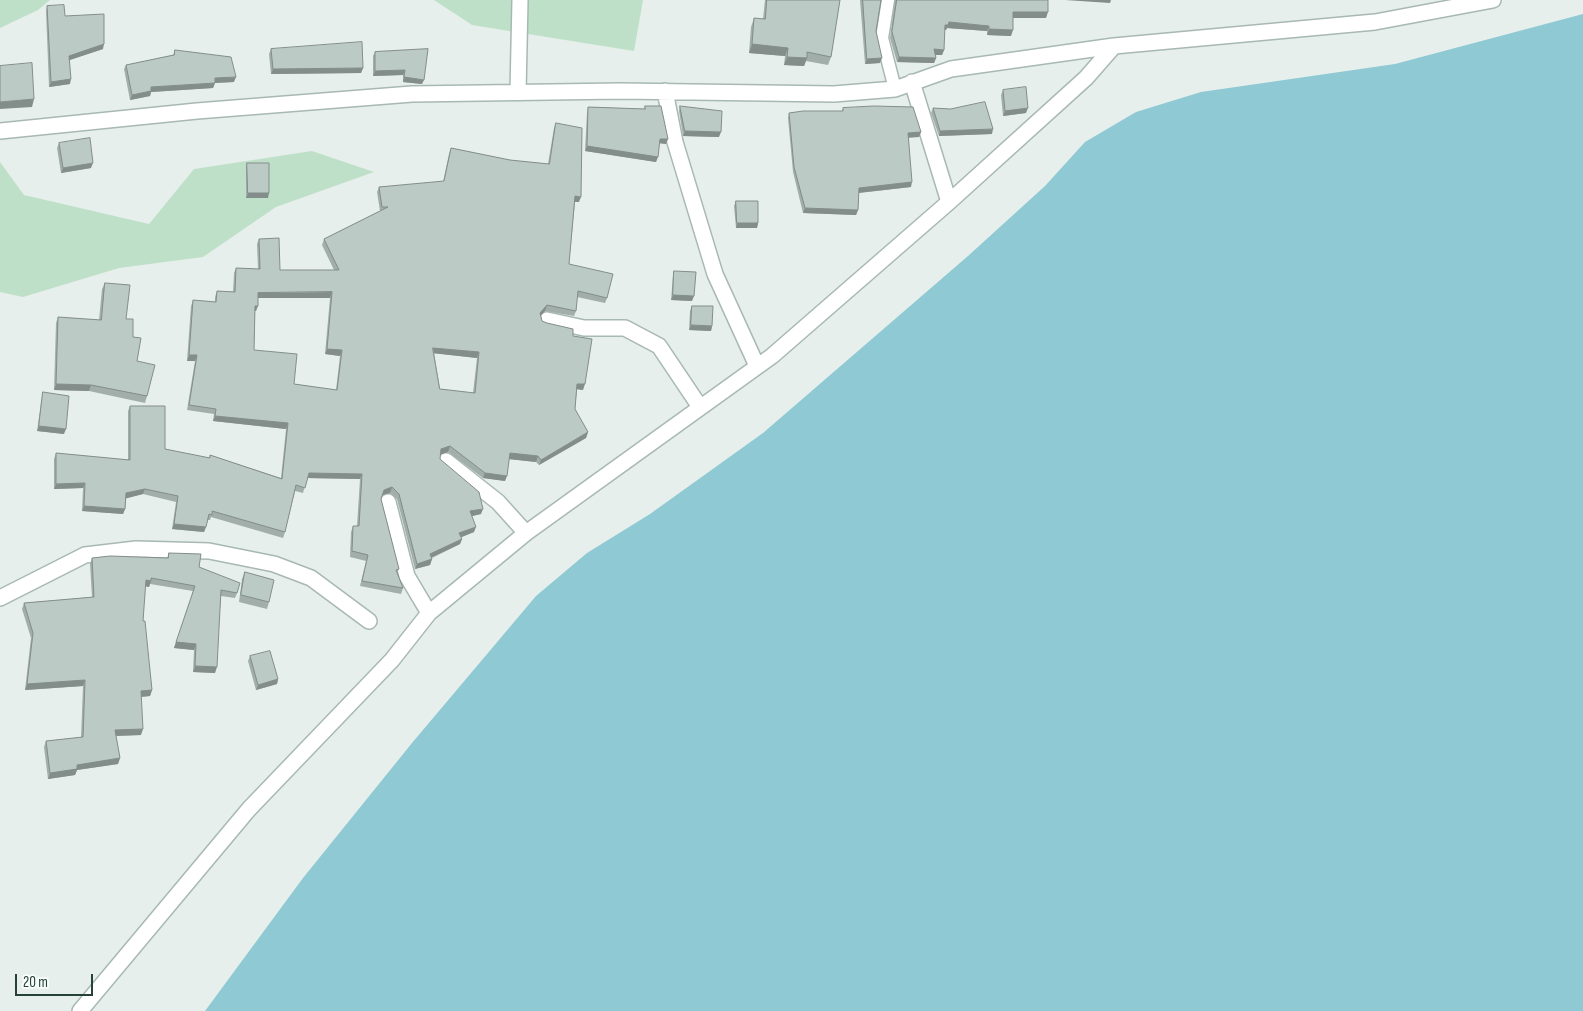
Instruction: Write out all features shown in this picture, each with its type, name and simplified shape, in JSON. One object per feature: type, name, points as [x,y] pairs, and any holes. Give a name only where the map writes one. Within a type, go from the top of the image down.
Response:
[{"type":"street","points":[[518,92],[520,0]]},
{"type":"street","points":[[0,131],[197,111],[412,94],[665,91],[834,94],[895,89],[951,69],[1114,46],[1375,22],[1493,0]]},
{"type":"street","points":[[80,1011],[249,809],[392,660],[429,614],[526,533],[757,366],[949,202],[1086,78],[1114,46]]},
{"type":"street","points":[[912,82],[949,202]]},
{"type":"street","points":[[665,91],[675,142],[715,274],[757,366]]},
{"type":"street","points":[[547,320],[584,328],[625,328],[659,346],[700,407]]},
{"type":"street","points":[[446,461],[498,502],[526,533]]},
{"type":"street","points":[[388,502],[407,576],[429,614]]},
{"type":"street","points":[[0,598],[85,555],[136,550],[208,551],[274,564],[310,578],[370,620]]},
{"type":"lane","points":[[888,0],[882,38],[895,89]]},
{"type":"green space","points":[[0,0],[50,0],[38,10],[0,28]]},
{"type":"green space","points":[[434,0],[643,0],[634,51],[472,25]]},
{"type":"green space","points":[[312,151],[374,172],[276,207],[203,257],[119,268],[23,297],[0,292],[0,162],[24,195],[149,224],[194,169]]},
{"type":"water","points":[[1583,14],[1583,1011],[205,1011],[303,878],[412,743],[536,596],[587,553],[650,514],[763,433],[968,256],[1045,186],[1085,142],[1136,112],[1201,92],[1395,64]]},
{"type":"building","points":[[767,0],[840,0],[831,57],[807,52],[807,58],[787,57],[788,48],[752,44],[754,18],[765,19]]},
{"type":"building","points":[[863,0],[881,0],[876,31],[882,58],[867,59]]},
{"type":"building","points":[[897,0],[1048,0],[1048,12],[1013,12],[1013,30],[989,29],[989,26],[949,22],[948,25],[945,25],[944,50],[934,49],[936,58],[899,57],[892,32]]},
{"type":"building","points":[[64,5],[65,16],[104,14],[104,44],[69,56],[71,79],[51,82],[47,6]]},
{"type":"building","points":[[362,42],[363,68],[273,69],[271,49]]},
{"type":"building","points":[[428,49],[424,80],[404,77],[405,70],[375,71],[375,52]]},
{"type":"building","points":[[175,50],[231,57],[236,77],[215,78],[215,83],[151,87],[151,91],[132,95],[126,65],[174,55]]},
{"type":"building","points":[[32,63],[34,99],[0,102],[0,66]]},
{"type":"building","points":[[1026,87],[1028,108],[1005,111],[1003,90]]},
{"type":"building","points":[[985,102],[993,129],[940,131],[933,108],[950,109]]},
{"type":"building","points":[[645,106],[661,106],[668,139],[660,139],[658,157],[587,146],[588,107],[645,109]]},
{"type":"building","points":[[680,106],[722,111],[721,132],[685,131]]},
{"type":"building","points":[[874,106],[913,107],[921,132],[908,133],[912,182],[859,188],[858,210],[805,208],[794,167],[789,113],[843,111],[843,108]]},
{"type":"building","points":[[556,123],[582,128],[581,197],[575,196],[569,264],[613,274],[607,298],[578,291],[576,311],[547,305],[540,313],[542,321],[573,329],[573,336],[592,339],[585,384],[577,384],[575,409],[588,432],[541,460],[538,456],[510,453],[507,476],[485,473],[450,446],[441,449],[440,459],[479,492],[483,509],[470,511],[476,527],[459,533],[462,539],[430,554],[432,559],[417,564],[399,494],[392,487],[384,490],[381,499],[399,569],[396,570],[403,588],[362,581],[368,555],[352,551],[353,526],[359,526],[362,474],[309,473],[305,488],[296,485],[285,532],[212,511],[212,515],[209,514],[206,527],[174,524],[178,496],[145,489],[126,493],[125,509],[84,506],[85,483],[56,484],[56,453],[130,460],[130,406],[165,406],[165,449],[210,458],[210,455],[282,479],[288,423],[215,416],[216,409],[189,405],[197,355],[189,355],[193,300],[216,302],[217,291],[235,292],[236,268],[260,269],[259,239],[279,238],[280,270],[339,270],[324,239],[388,207],[382,207],[379,187],[444,181],[451,148],[510,160],[549,164]],"holes":[[[332,292],[327,349],[342,350],[337,390],[294,384],[297,354],[254,350],[255,306],[258,306],[258,293]],[[433,348],[479,352],[475,393],[440,389]]]},
{"type":"building","points":[[90,138],[93,163],[63,168],[59,143]]},
{"type":"building","points":[[247,163],[269,163],[269,193],[248,193]]},
{"type":"building","points":[[736,201],[758,201],[758,223],[737,223]]},
{"type":"building","points":[[674,271],[696,272],[694,296],[673,295]]},
{"type":"building","points":[[105,283],[130,285],[126,319],[133,319],[133,337],[141,338],[137,361],[155,365],[147,396],[91,385],[56,384],[58,317],[101,320]]},
{"type":"building","points":[[692,306],[713,306],[712,326],[691,325]]},
{"type":"building","points":[[43,392],[69,396],[66,429],[39,426]]},
{"type":"building","points":[[169,553],[201,554],[199,567],[240,583],[237,593],[221,590],[217,667],[195,666],[196,644],[176,642],[195,586],[151,578],[151,581],[146,580],[143,621],[145,621],[152,690],[141,691],[143,729],[115,730],[120,758],[77,765],[77,769],[50,773],[46,741],[83,737],[85,680],[27,684],[33,633],[24,603],[94,597],[92,558],[110,556],[168,558]]},
{"type":"building","points":[[245,572],[274,580],[269,602],[241,595]]},
{"type":"building","points":[[270,651],[278,679],[258,685],[250,656]]}]
